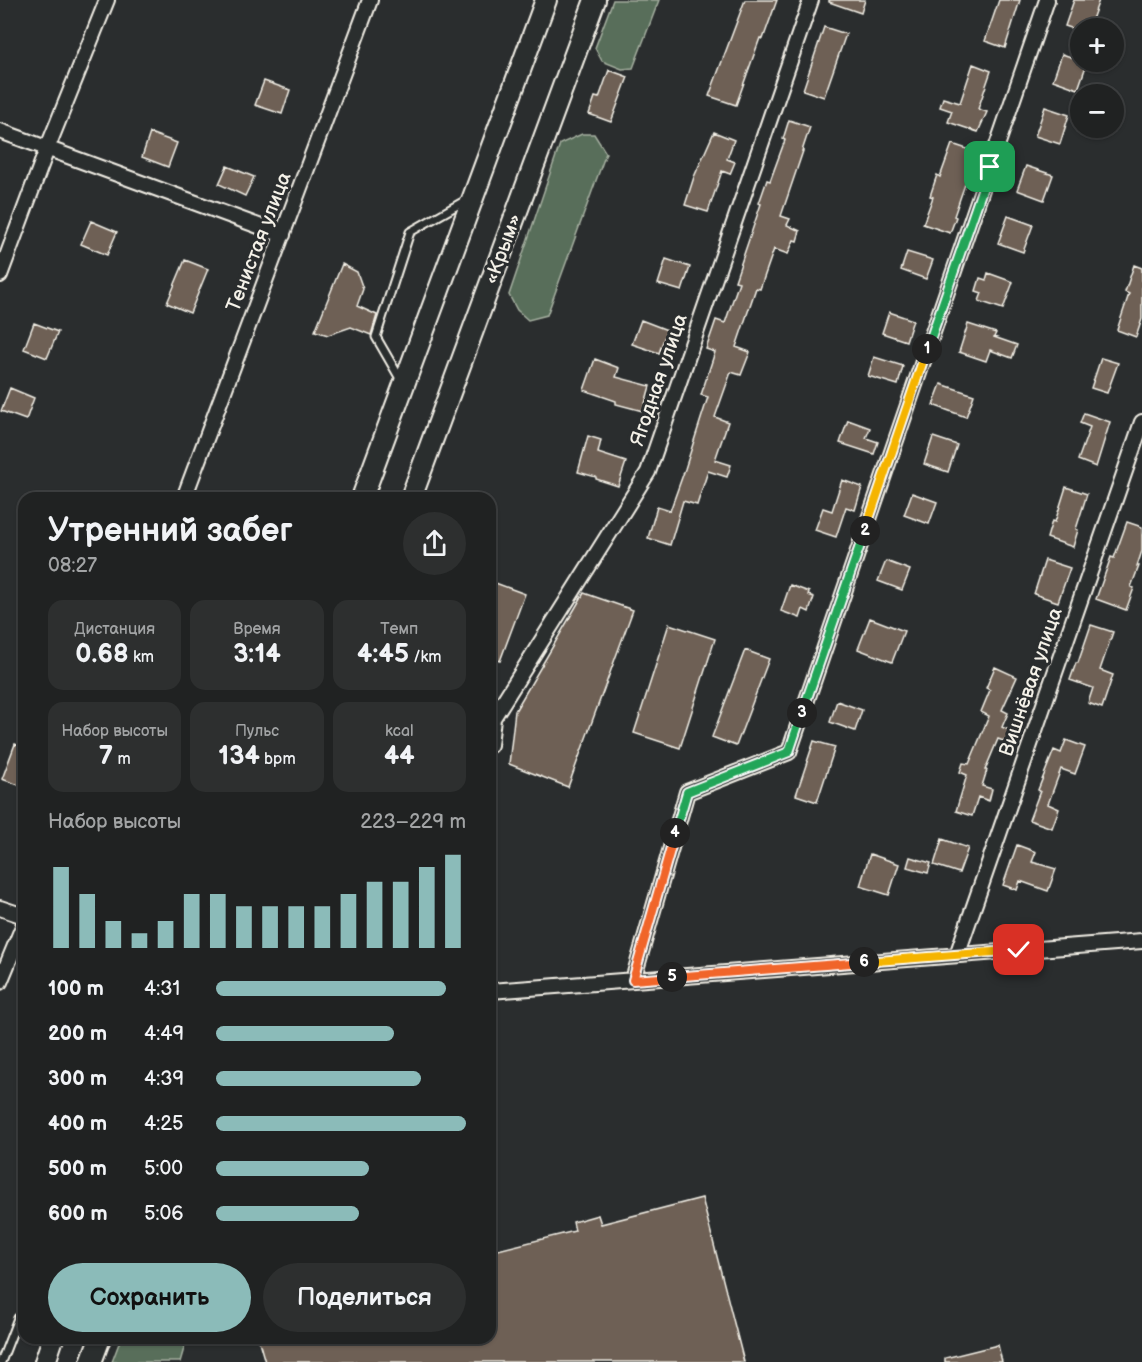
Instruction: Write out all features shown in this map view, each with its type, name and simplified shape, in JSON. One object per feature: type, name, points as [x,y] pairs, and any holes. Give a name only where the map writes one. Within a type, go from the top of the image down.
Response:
[{"type":"main road","points":[[364,492],[546,0]]},
{"type":"main road","name":"«Крым»","points":[[413,492],[595,0]]},
{"type":"main road","points":[[45,1362],[51,1344]]},
{"type":"main road","points":[[91,1362],[98,1344]]},
{"type":"street","points":[[0,275],[47,149],[107,0]]},
{"type":"street","name":"Тенистая улица","points":[[186,492],[370,0]]},
{"type":"street","name":"Ягодная улица","points":[[496,713],[648,472],[811,0]]},
{"type":"street","points":[[633,980],[687,792],[789,752],[1047,0]]},
{"type":"street","points":[[0,131],[283,235]]},
{"type":"street","name":"Вишнёвая улица","points":[[957,955],[1142,422]]},
{"type":"street","points":[[0,908],[18,914]]},
{"type":"street","points":[[0,982],[18,938]]},
{"type":"street","points":[[496,990],[1142,941]]},
{"type":"lane","points":[[403,384],[376,337],[410,232],[473,196]]},
{"type":"lane","points":[[1,1362],[18,1318]]},
{"type":"green space","points":[[613,0],[659,0],[633,68],[622,69],[602,61],[595,48]]},
{"type":"green space","points":[[582,134],[594,134],[606,153],[547,315],[528,320],[517,310],[509,295],[560,144]]},
{"type":"green space","points":[[119,1344],[185,1344],[180,1362],[112,1362]]},
{"type":"building","points":[[745,0],[777,0],[763,39],[760,38],[736,105],[709,96]]},
{"type":"building","points":[[829,0],[865,0],[861,13],[829,2]]},
{"type":"building","points":[[999,0],[1020,0],[1005,48],[985,41]]},
{"type":"building","points":[[1074,0],[1099,0],[1093,18],[1070,18],[1070,28],[1065,26]]},
{"type":"building","points":[[824,27],[846,34],[824,97],[803,90]]},
{"type":"building","points":[[1062,54],[1070,57],[1070,72],[1084,72],[1080,84],[1070,84],[1070,86],[1053,80]]},
{"type":"building","points":[[973,64],[991,71],[978,109],[987,112],[978,132],[948,122],[952,111],[940,107],[943,98],[960,103]]},
{"type":"building","points":[[609,70],[628,77],[611,122],[589,114],[595,97],[599,98]]},
{"type":"building","points":[[264,81],[290,90],[282,114],[255,105]]},
{"type":"building","points":[[1045,107],[1069,115],[1060,144],[1035,136]]},
{"type":"building","points":[[789,120],[810,127],[781,216],[790,219],[787,225],[800,231],[797,241],[794,240],[788,254],[774,249],[760,289],[756,288],[736,347],[750,352],[741,375],[731,372],[715,417],[728,422],[715,460],[731,465],[727,477],[708,471],[697,505],[683,501],[670,545],[648,538],[657,507],[670,511],[685,469],[708,397],[701,395],[715,352],[706,349],[716,320],[725,323],[739,282],[735,281],[761,204],[759,203],[785,140],[783,139]]},
{"type":"building","points":[[714,132],[734,140],[727,159],[735,162],[730,174],[722,171],[708,212],[685,205],[694,177]]},
{"type":"building","points":[[150,133],[177,143],[168,167],[142,157]]},
{"type":"building","points":[[952,144],[976,152],[950,233],[923,224],[933,197],[930,196],[937,175],[940,177]]},
{"type":"building","points":[[227,166],[254,177],[245,196],[219,184]]},
{"type":"building","points":[[1026,166],[1053,175],[1044,200],[1017,190]]},
{"type":"building","points":[[1008,216],[1033,225],[1023,252],[998,243]]},
{"type":"building","points":[[91,221],[117,232],[107,255],[81,244]]},
{"type":"building","points":[[907,252],[933,260],[926,279],[901,270]]},
{"type":"building","points":[[666,259],[690,267],[682,291],[658,284]]},
{"type":"building","points":[[185,260],[208,269],[190,313],[167,303]]},
{"type":"building","points":[[342,264],[357,272],[363,289],[357,306],[377,315],[371,335],[351,327],[328,335],[315,331]]},
{"type":"building","points":[[1134,265],[1142,268],[1142,319],[1136,337],[1117,330],[1129,294],[1125,292]]},
{"type":"building","points":[[988,273],[1013,282],[1003,309],[979,301],[982,293],[976,291],[980,278],[986,280]]},
{"type":"building","points":[[889,312],[913,320],[906,341],[882,333]]},
{"type":"building","points":[[641,320],[667,330],[659,353],[632,344]]},
{"type":"building","points":[[34,323],[58,332],[47,358],[24,349]]},
{"type":"building","points":[[968,324],[996,333],[994,337],[1017,345],[1012,358],[990,350],[986,361],[959,352]]},
{"type":"building","points":[[874,357],[903,366],[898,385],[868,376]]},
{"type":"building","points":[[1101,358],[1118,363],[1107,393],[1091,388]]},
{"type":"building","points":[[595,359],[619,368],[616,377],[650,386],[643,411],[616,404],[616,401],[584,390]]},
{"type":"building","points":[[941,384],[974,395],[966,417],[933,405]]},
{"type":"building","points":[[10,388],[34,398],[26,420],[1,411]]},
{"type":"building","points":[[1084,413],[1110,422],[1096,467],[1078,460],[1090,427],[1080,423]]},
{"type":"building","points":[[848,420],[870,428],[866,438],[878,442],[874,454],[840,443]]},
{"type":"building","points":[[588,436],[601,440],[598,453],[626,462],[618,486],[578,472]]},
{"type":"building","points":[[933,437],[957,445],[948,472],[924,464]]},
{"type":"building","points":[[842,480],[862,487],[855,510],[846,507],[836,537],[815,530],[823,508],[832,511]]},
{"type":"building","points":[[1066,487],[1087,494],[1073,547],[1047,538],[1052,521],[1055,522]]},
{"type":"building","points":[[912,493],[937,502],[929,524],[904,515]]},
{"type":"building","points":[[1127,522],[1142,527],[1142,551],[1131,587],[1134,588],[1126,610],[1096,599]]},
{"type":"building","points":[[1045,560],[1070,568],[1058,602],[1034,594]]},
{"type":"building","points":[[886,561],[910,570],[902,590],[878,581]]},
{"type":"building","points":[[496,583],[525,594],[500,661],[496,660]]},
{"type":"building","points":[[790,585],[809,592],[808,595],[814,597],[809,612],[803,609],[800,618],[781,611]]},
{"type":"building","points":[[584,593],[633,610],[568,787],[509,764],[515,711]]},
{"type":"building","points":[[870,618],[904,631],[892,662],[858,649]]},
{"type":"building","points":[[669,624],[715,639],[680,748],[634,733]]},
{"type":"building","points":[[1091,625],[1113,632],[1100,670],[1113,675],[1102,708],[1088,703],[1093,688],[1070,680]]},
{"type":"building","points":[[745,650],[769,659],[736,746],[712,737]]},
{"type":"building","points":[[995,667],[1017,677],[1002,710],[1008,713],[1002,727],[1013,732],[1009,743],[998,739],[985,770],[987,770],[982,786],[992,789],[989,801],[978,797],[972,816],[956,811],[967,775],[960,772],[963,763],[969,764],[989,716],[981,712],[990,690],[986,688]]},
{"type":"building","points":[[837,701],[862,710],[855,731],[830,722]]},
{"type":"building","points":[[1066,740],[1085,747],[1075,774],[1061,769],[1048,804],[1059,809],[1052,828],[1029,820],[1054,750],[1061,753]]},
{"type":"building","points":[[814,741],[835,747],[817,802],[796,795]]},
{"type":"building","points":[[15,744],[18,745],[18,785],[2,779]]},
{"type":"building","points":[[942,839],[968,848],[959,873],[934,865]]},
{"type":"building","points":[[1017,845],[1036,852],[1032,862],[1056,869],[1048,891],[1020,881],[1017,890],[1003,885]]},
{"type":"building","points":[[870,854],[899,864],[889,895],[860,886]]},
{"type":"building","points":[[910,857],[931,863],[928,873],[907,867]]},
{"type":"building","points":[[702,1198],[744,1362],[265,1362],[260,1344],[496,1344],[496,1251],[575,1231],[573,1222],[598,1215],[601,1224]]},
{"type":"building","points":[[998,1345],[1002,1362],[945,1362],[945,1358]]},
{"type":"route","points":[[990,167],[789,752],[687,792],[633,980],[1019,950]]}]
